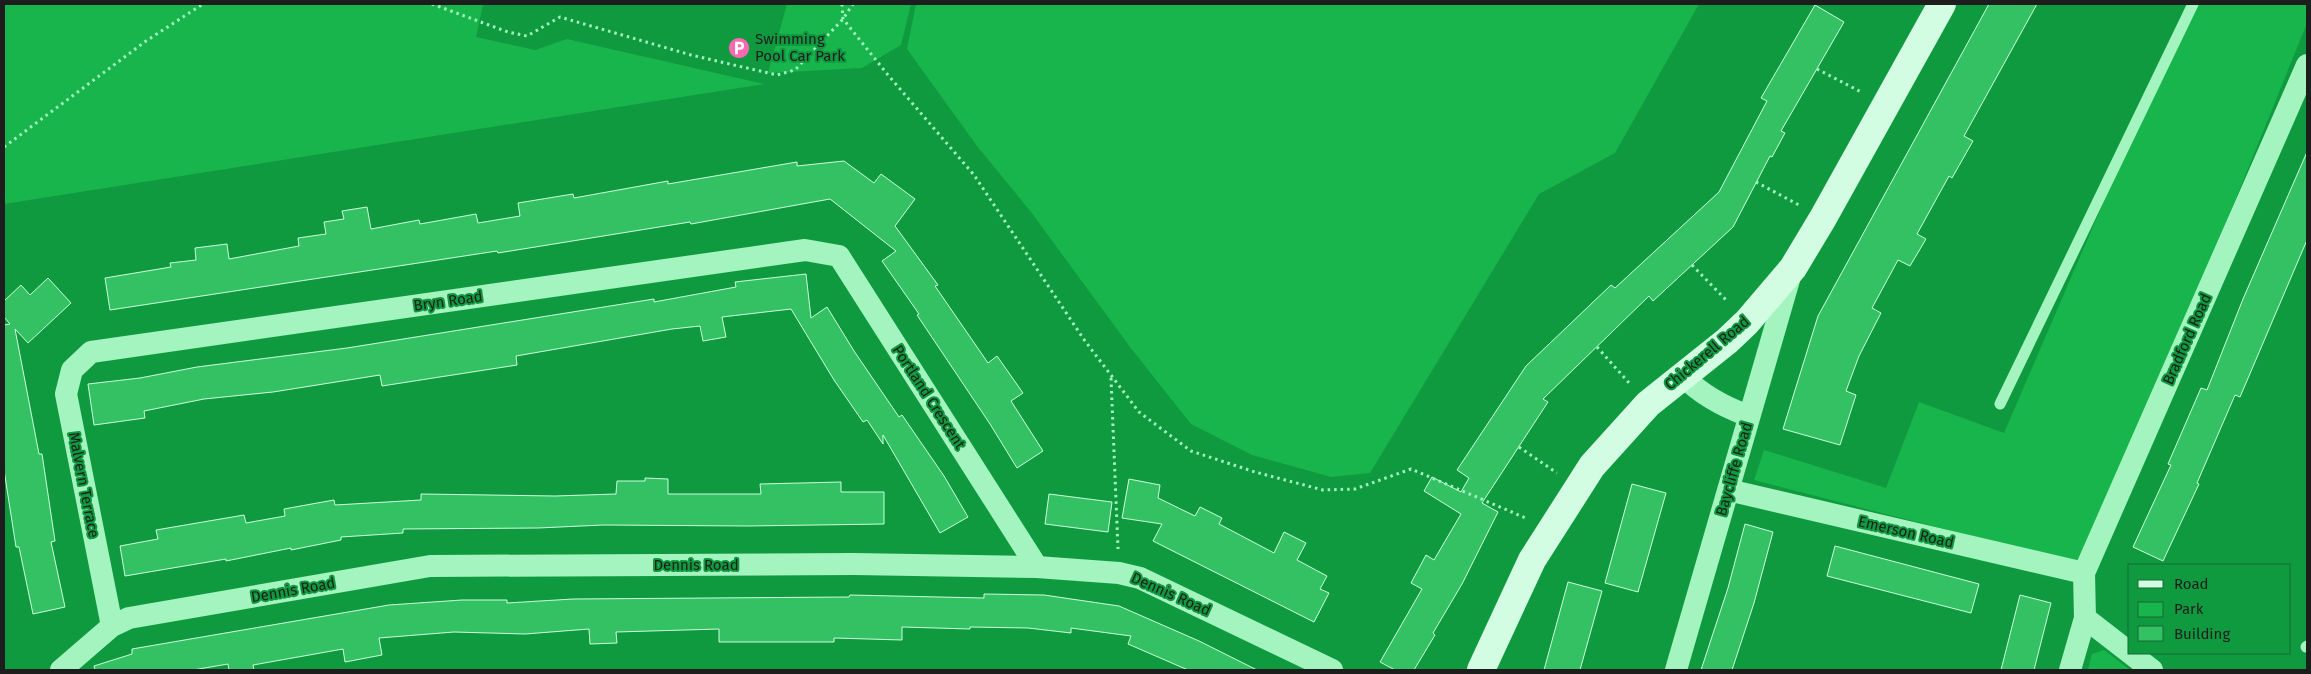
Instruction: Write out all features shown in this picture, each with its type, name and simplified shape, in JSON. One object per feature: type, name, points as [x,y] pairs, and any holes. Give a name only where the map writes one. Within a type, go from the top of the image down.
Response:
[{"type":"main road","name":"Chickerell Road","points":[[1481,670],[1514,595],[1550,529],[1577,486],[1609,445],[1648,404],[1747,322],[1793,268],[1823,218],[1942,4]]},
{"type":"street","name":"Bradford Road","points":[[2070,670],[2085,618],[2084,573],[2307,65]]},
{"type":"street","name":"Bryn Road","points":[[91,352],[805,250]]},
{"type":"street","name":"Portland Crescent","points":[[805,250],[839,256],[1038,567]]},
{"type":"street","name":"Baycliffe Road","points":[[1676,670],[1793,268]]},
{"type":"street","name":"Malvern Terrace","points":[[91,352],[72,370],[66,394],[112,626]]},
{"type":"street","points":[[1682,375],[1695,389],[1731,409],[1749,416]]},
{"type":"street","name":"Emerson Road","points":[[1728,490],[2084,573]]},
{"type":"street","name":"Dennis Road","points":[[60,670],[112,626],[129,618],[430,566],[854,564],[1038,567],[1119,573],[1156,584],[1332,670]]},
{"type":"street","points":[[2085,618],[2128,651]]},
{"type":"street","points":[[2131,654],[2152,670]]},
{"type":"lane","points":[[2000,404],[2193,4]]},
{"type":"path","points":[[4,147],[146,41],[203,4]]},
{"type":"path","points":[[432,4],[508,32],[527,36],[560,17],[692,55],[778,75],[795,70],[843,19],[853,4]]},
{"type":"path","points":[[842,4],[843,19],[888,75],[974,175],[1111,377],[1139,412],[1191,451],[1255,472],[1323,490],[1355,490],[1411,469],[1550,529]]},
{"type":"path","points":[[1817,68],[1886,104]]},
{"type":"path","points":[[1756,182],[1823,218]]},
{"type":"path","points":[[1692,265],[1747,322]]},
{"type":"path","points":[[1597,347],[1648,404]]},
{"type":"path","points":[[1111,377],[1119,573]]},
{"type":"path","points":[[1518,446],[1577,486]]},
{"type":"green space","points":[[4,4],[483,4],[476,37],[535,50],[567,39],[764,84],[4,204]]},
{"type":"green space","points":[[787,4],[911,4],[901,45],[862,68],[768,73]]},
{"type":"green space","points":[[916,4],[1699,4],[1615,153],[1539,194],[1370,473],[1331,477],[1252,455],[1191,424],[1130,347],[1031,212],[977,146],[907,49]]},
{"type":"green space","points":[[2189,4],[2307,4],[2307,23],[2087,566],[1754,480],[1764,450],[1886,488],[1919,402],[2004,433]]},
{"type":"green space","points":[[2104,650],[2130,670],[2088,670],[2092,654]]},
{"type":"building","points":[[1989,4],[2037,4],[1964,136],[1973,141],[1952,178],[1949,176],[1917,234],[1926,239],[1910,266],[1898,260],[1872,308],[1881,313],[1859,356],[1846,391],[1856,395],[1840,445],[1783,429],[1818,316]]},
{"type":"building","points":[[1815,5],[1844,22],[1781,131],[1785,133],[1772,157],[1770,156],[1733,227],[1653,301],[1649,296],[1543,399],[1548,402],[1482,503],[1498,512],[1462,584],[1433,633],[1435,635],[1414,670],[1395,670],[1380,662],[1422,589],[1411,583],[1426,555],[1434,560],[1461,514],[1424,491],[1432,477],[1461,492],[1469,478],[1457,470],[1526,366],[1611,285],[1615,288],[1719,192],[1767,101],[1761,98]]},
{"type":"building","points":[[2307,152],[2307,240],[2240,397],[2235,395],[2197,483],[2199,484],[2163,561],[2133,547],[2171,465],[2168,464],[2201,388],[2207,390],[2243,299]]},
{"type":"building","points":[[844,161],[874,183],[881,174],[915,199],[895,226],[938,285],[935,286],[988,363],[997,356],[1023,393],[1011,401],[1043,451],[1017,468],[917,315],[919,314],[882,261],[896,251],[830,199],[691,224],[690,222],[498,253],[497,251],[110,310],[105,278],[171,267],[170,263],[196,260],[195,248],[227,244],[229,259],[299,246],[298,238],[326,234],[324,222],[344,219],[342,211],[367,207],[371,229],[419,220],[420,224],[476,214],[478,223],[520,216],[518,203],[573,194],[574,198],[668,181],[668,184],[797,162],[797,166]]},
{"type":"building","points":[[806,274],[811,318],[827,307],[854,351],[899,417],[902,415],[944,476],[968,517],[940,533],[883,435],[883,444],[867,420],[863,422],[834,380],[791,309],[722,317],[726,337],[703,341],[700,326],[672,329],[516,356],[517,365],[382,386],[380,375],[273,392],[204,399],[144,411],[145,418],[94,425],[88,384],[140,378],[197,367],[347,348],[654,299],[654,302],[736,287],[735,282]]},
{"type":"building","points":[[48,278],[71,303],[28,343],[15,329],[39,454],[42,454],[55,541],[51,542],[65,607],[33,614],[19,547],[16,547],[4,470],[4,325],[10,324],[4,317],[4,301],[21,285],[30,295]]},
{"type":"building","points":[[645,478],[668,479],[668,494],[761,494],[760,484],[841,482],[841,492],[884,492],[884,524],[748,526],[603,525],[538,528],[403,529],[403,533],[341,537],[341,540],[291,550],[291,548],[226,561],[226,559],[125,576],[120,546],[158,539],[156,530],[244,515],[246,523],[285,516],[284,509],[334,500],[335,505],[421,500],[421,494],[555,496],[616,494],[617,481],[645,481]]},
{"type":"building","points":[[1129,479],[1160,485],[1158,498],[1195,516],[1200,507],[1222,518],[1219,524],[1274,553],[1284,532],[1306,543],[1297,560],[1327,576],[1320,589],[1329,593],[1314,622],[1153,541],[1162,524],[1122,518]]},
{"type":"building","points":[[1632,484],[1666,493],[1638,592],[1605,583]]},
{"type":"building","points":[[1049,494],[1112,502],[1108,532],[1045,524]]},
{"type":"building","points":[[1745,524],[1773,532],[1754,603],[1732,670],[1701,670],[1728,588]]},
{"type":"building","points":[[1835,546],[1979,584],[1971,613],[1827,576]]},
{"type":"building","points":[[1568,582],[1602,591],[1580,670],[1544,670]]},
{"type":"building","points":[[984,594],[1044,595],[1119,606],[1199,641],[1257,670],[1188,670],[1128,644],[1131,636],[1071,628],[1071,633],[1028,628],[970,627],[970,629],[902,627],[902,640],[834,638],[834,642],[719,642],[719,629],[616,632],[617,643],[590,644],[589,629],[525,634],[454,632],[379,638],[382,655],[345,662],[343,649],[253,665],[254,670],[229,670],[228,664],[193,670],[95,670],[94,666],[132,654],[132,649],[389,605],[462,600],[507,600],[507,603],[573,599],[849,597],[850,595],[984,598]]},
{"type":"building","points":[[2020,595],[2051,603],[2034,670],[2001,670]]},
{"type":"place","name":"Swimming Pool Car Park","points":[[739,48]]}]
